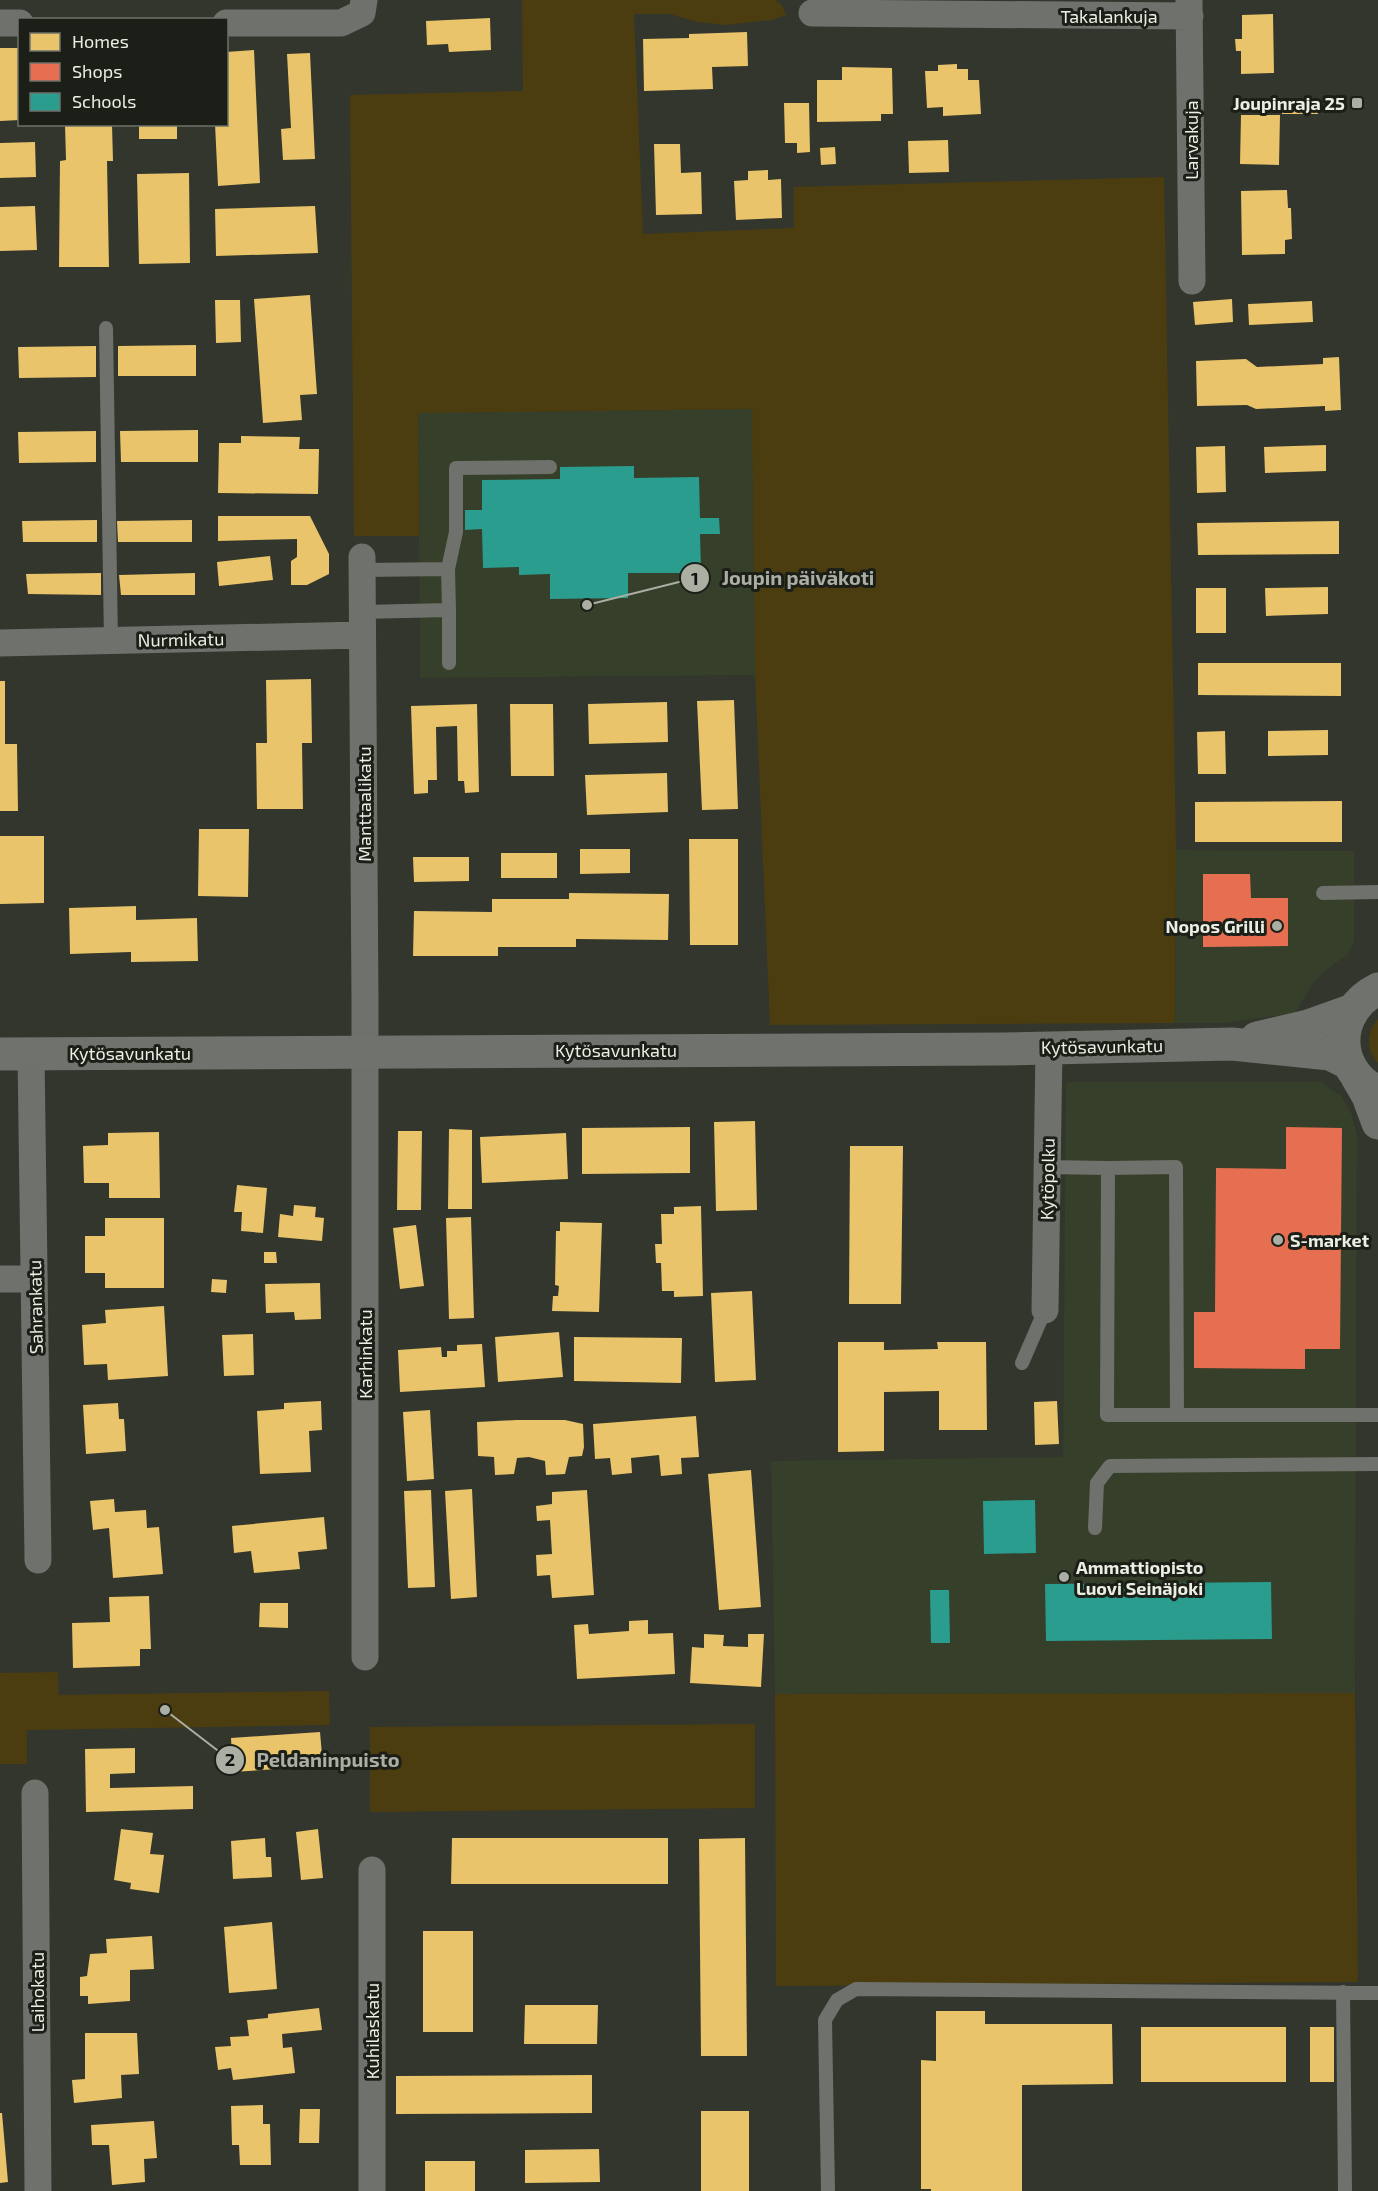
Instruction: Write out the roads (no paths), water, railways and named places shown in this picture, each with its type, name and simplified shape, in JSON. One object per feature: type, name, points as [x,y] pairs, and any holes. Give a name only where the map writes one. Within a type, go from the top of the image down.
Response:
[{"type":"street","points":[[228,23],[341,24],[362,13],[364,0]]},
{"type":"street","name":"Takalankuja","points":[[815,9],[1190,8]]},
{"type":"street","name":"Larvakuja","points":[[1190,8],[1192,281]]},
{"type":"street","points":[[0,23],[18,23]]},
{"type":"street","name":"Manttaalikatu","points":[[362,564],[365,1052]]},
{"type":"street","name":"Nurmikatu","points":[[0,643],[111,641],[362,624]]},
{"type":"street","points":[[1369,993],[1345,1027],[1344,1045],[1361,1077],[1378,1123]]},
{"type":"street","name":"Kytösavunkatu","points":[[1232,1044],[1308,1026],[1369,993]]},
{"type":"street","name":"Kytösavunkatu","points":[[16,1054],[992,1049],[1232,1044],[1330,1054],[1361,1077]]},
{"type":"street","name":"Kytöpolku","points":[[1045,1310],[1049,1047]]},
{"type":"street","name":"Karhinkatu","points":[[365,1052],[365,1657]]},
{"type":"street","name":"Sahrankatu","points":[[16,1054],[34,1279],[38,1560]]},
{"type":"street","points":[[0,1279],[34,1279]]},
{"type":"street","name":"Laihokatu","points":[[35,1793],[38,2191]]},
{"type":"street","name":"Kuhilaskatu","points":[[372,1870],[372,2191]]},
{"type":"lane","points":[[106,328],[111,641]]},
{"type":"lane","points":[[449,663],[448,569],[456,532],[456,468],[550,467]]},
{"type":"lane","points":[[362,564],[448,569]]},
{"type":"lane","points":[[362,624],[449,610]]},
{"type":"lane","points":[[1323,892],[1378,892]]},
{"type":"lane","points":[[1047,1167],[1176,1167],[1177,1415]]},
{"type":"lane","points":[[1108,1168],[1107,1414],[1378,1415]]},
{"type":"lane","points":[[1022,1364],[1045,1310]]},
{"type":"lane","points":[[1095,1528],[1096,1483],[1110,1466],[1378,1464]]},
{"type":"lane","points":[[828,2191],[825,2019],[837,2000],[855,1989],[1378,1993]]},
{"type":"lane","points":[[1343,1992],[1345,2191]]},
{"type":"place","name":"Joupinraja 25","points":[[1357,103]]},
{"type":"place","name":"Joupin päiväkoti","points":[[587,605]]},
{"type":"place","name":"Nopos Grilli","points":[[1277,926]]},
{"type":"place","name":"S-market","points":[[1278,1240]]},
{"type":"place","name":"Ammattiopisto Luovi Seinäjoki","points":[[1064,1577]]},
{"type":"place","name":"Peldaninpuisto","points":[[165,1710]]}]
